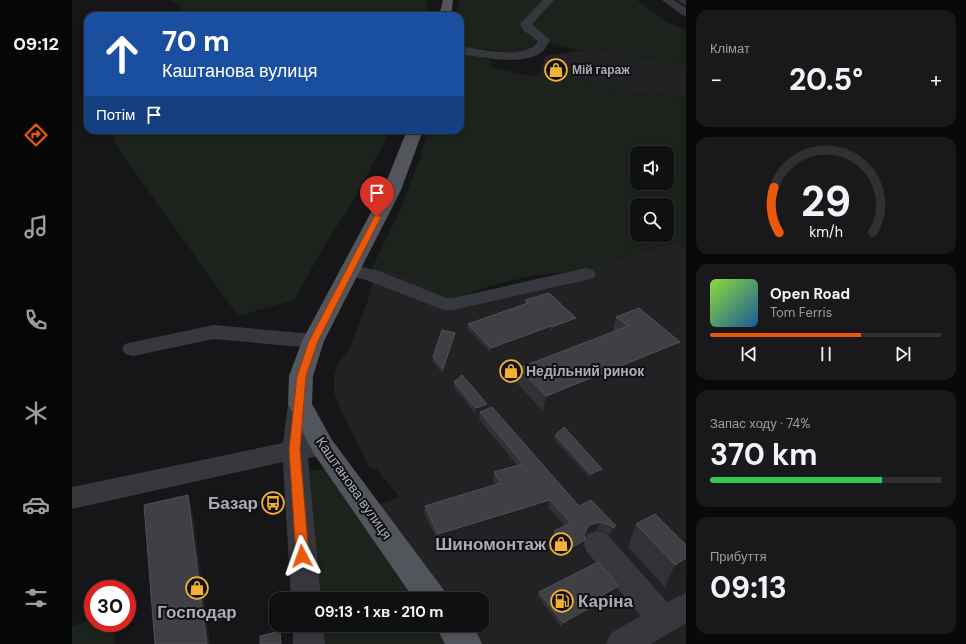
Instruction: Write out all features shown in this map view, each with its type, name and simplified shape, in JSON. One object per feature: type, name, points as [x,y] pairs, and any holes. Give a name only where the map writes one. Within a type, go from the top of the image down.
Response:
[{"type":"main road","points":[[446,12],[448,0]]},
{"type":"main road","name":"Каштанова вулиця","points":[[413,134],[392,190],[313,341],[302,376],[300,404],[309,449],[426,592]]},
{"type":"main road","points":[[456,632],[465,644]]},
{"type":"street","points":[[464,51],[505,56],[524,55],[536,50],[543,44],[544,40],[528,28],[526,24],[549,0]]},
{"type":"street","points":[[667,0],[686,14]]},
{"type":"street","points":[[349,270],[372,276],[444,304],[453,304],[586,274]]},
{"type":"street","points":[[133,349],[214,332],[313,341]]},
{"type":"street","points":[[72,498],[309,449],[306,592]]},
{"type":"street","points":[[597,543],[675,613],[622,644]]},
{"type":"street","points":[[308,632],[309,644]]},
{"type":"shaded area","points":[[168,0],[428,0],[425,12],[183,12],[180,4]]},
{"type":"shaded area","points":[[459,0],[637,0],[664,21],[686,30],[686,66],[593,48],[589,53],[538,40],[528,49],[518,53],[464,47],[464,12],[458,12]]},
{"type":"shaded area","points":[[593,48],[686,66],[686,98],[648,91],[646,95],[602,86],[602,83],[540,74],[546,56],[577,51],[589,53]]},
{"type":"shaded area","points":[[464,53],[476,55],[491,61],[490,67],[530,76],[548,74],[602,83],[602,86],[646,95],[648,91],[686,98],[686,245],[670,243],[575,271],[530,276],[489,286],[451,300],[432,288],[407,276],[373,266],[401,208],[419,161],[427,134],[464,134]]},
{"type":"shaded area","points":[[113,134],[389,134],[353,201],[322,250],[294,300],[238,316],[119,150]]},
{"type":"shaded area","name":"Недільний ринок","points":[[671,243],[686,245],[686,644],[465,644],[456,632],[489,632],[489,592],[427,592],[367,509],[399,497],[377,469],[369,467],[344,417],[334,392],[334,377],[337,364],[349,350],[369,297],[373,282],[371,280],[373,266],[407,276],[432,288],[451,300],[508,295],[515,296],[582,279],[575,271]]},
{"type":"shaded area","points":[[337,468],[427,592],[305,592],[296,472]]},
{"type":"shaded area","points":[[84,623],[84,632],[114,632],[115,644],[72,644],[72,626]]},
{"type":"shaded area","points":[[308,632],[456,632],[465,644],[309,644]]},
{"type":"building","points":[[549,293],[576,318],[491,348],[468,324],[528,303],[525,300]]},
{"type":"building","points":[[639,308],[680,342],[546,396],[519,368],[628,326],[616,317]]},
{"type":"building","points":[[442,330],[455,333],[443,369],[433,357]]},
{"type":"building","points":[[462,375],[487,404],[476,408],[454,382]]},
{"type":"building","points":[[492,407],[579,506],[591,500],[616,526],[613,528],[610,525],[600,522],[589,525],[584,535],[585,540],[569,549],[554,531],[571,523],[550,500],[438,534],[425,506],[501,483],[494,472],[523,464],[480,412]]},
{"type":"building","points":[[564,427],[602,469],[591,474],[555,435]]},
{"type":"building","points":[[188,495],[207,644],[155,644],[144,505]]},
{"type":"building","points":[[655,514],[686,545],[686,558],[675,565],[636,524]]},
{"type":"building","points":[[598,562],[619,586],[593,600],[596,604],[563,623],[539,592]]},
{"type":"building","points":[[280,632],[281,644],[260,644],[260,636]]},
{"type":"place","name":"Мій гараж","points":[[556,70]]},
{"type":"place","name":"Недільний ринок","points":[[511,371]]},
{"type":"place","name":"Базар","points":[[273,503]]},
{"type":"place","name":"Шиномонтаж","points":[[561,544]]},
{"type":"place","name":"Господар","points":[[197,588]]},
{"type":"place","name":"Каріна","points":[[562,601]]},
{"type":"route","points":[[302,556],[295,450],[302,376],[313,341],[377,217]]}]
